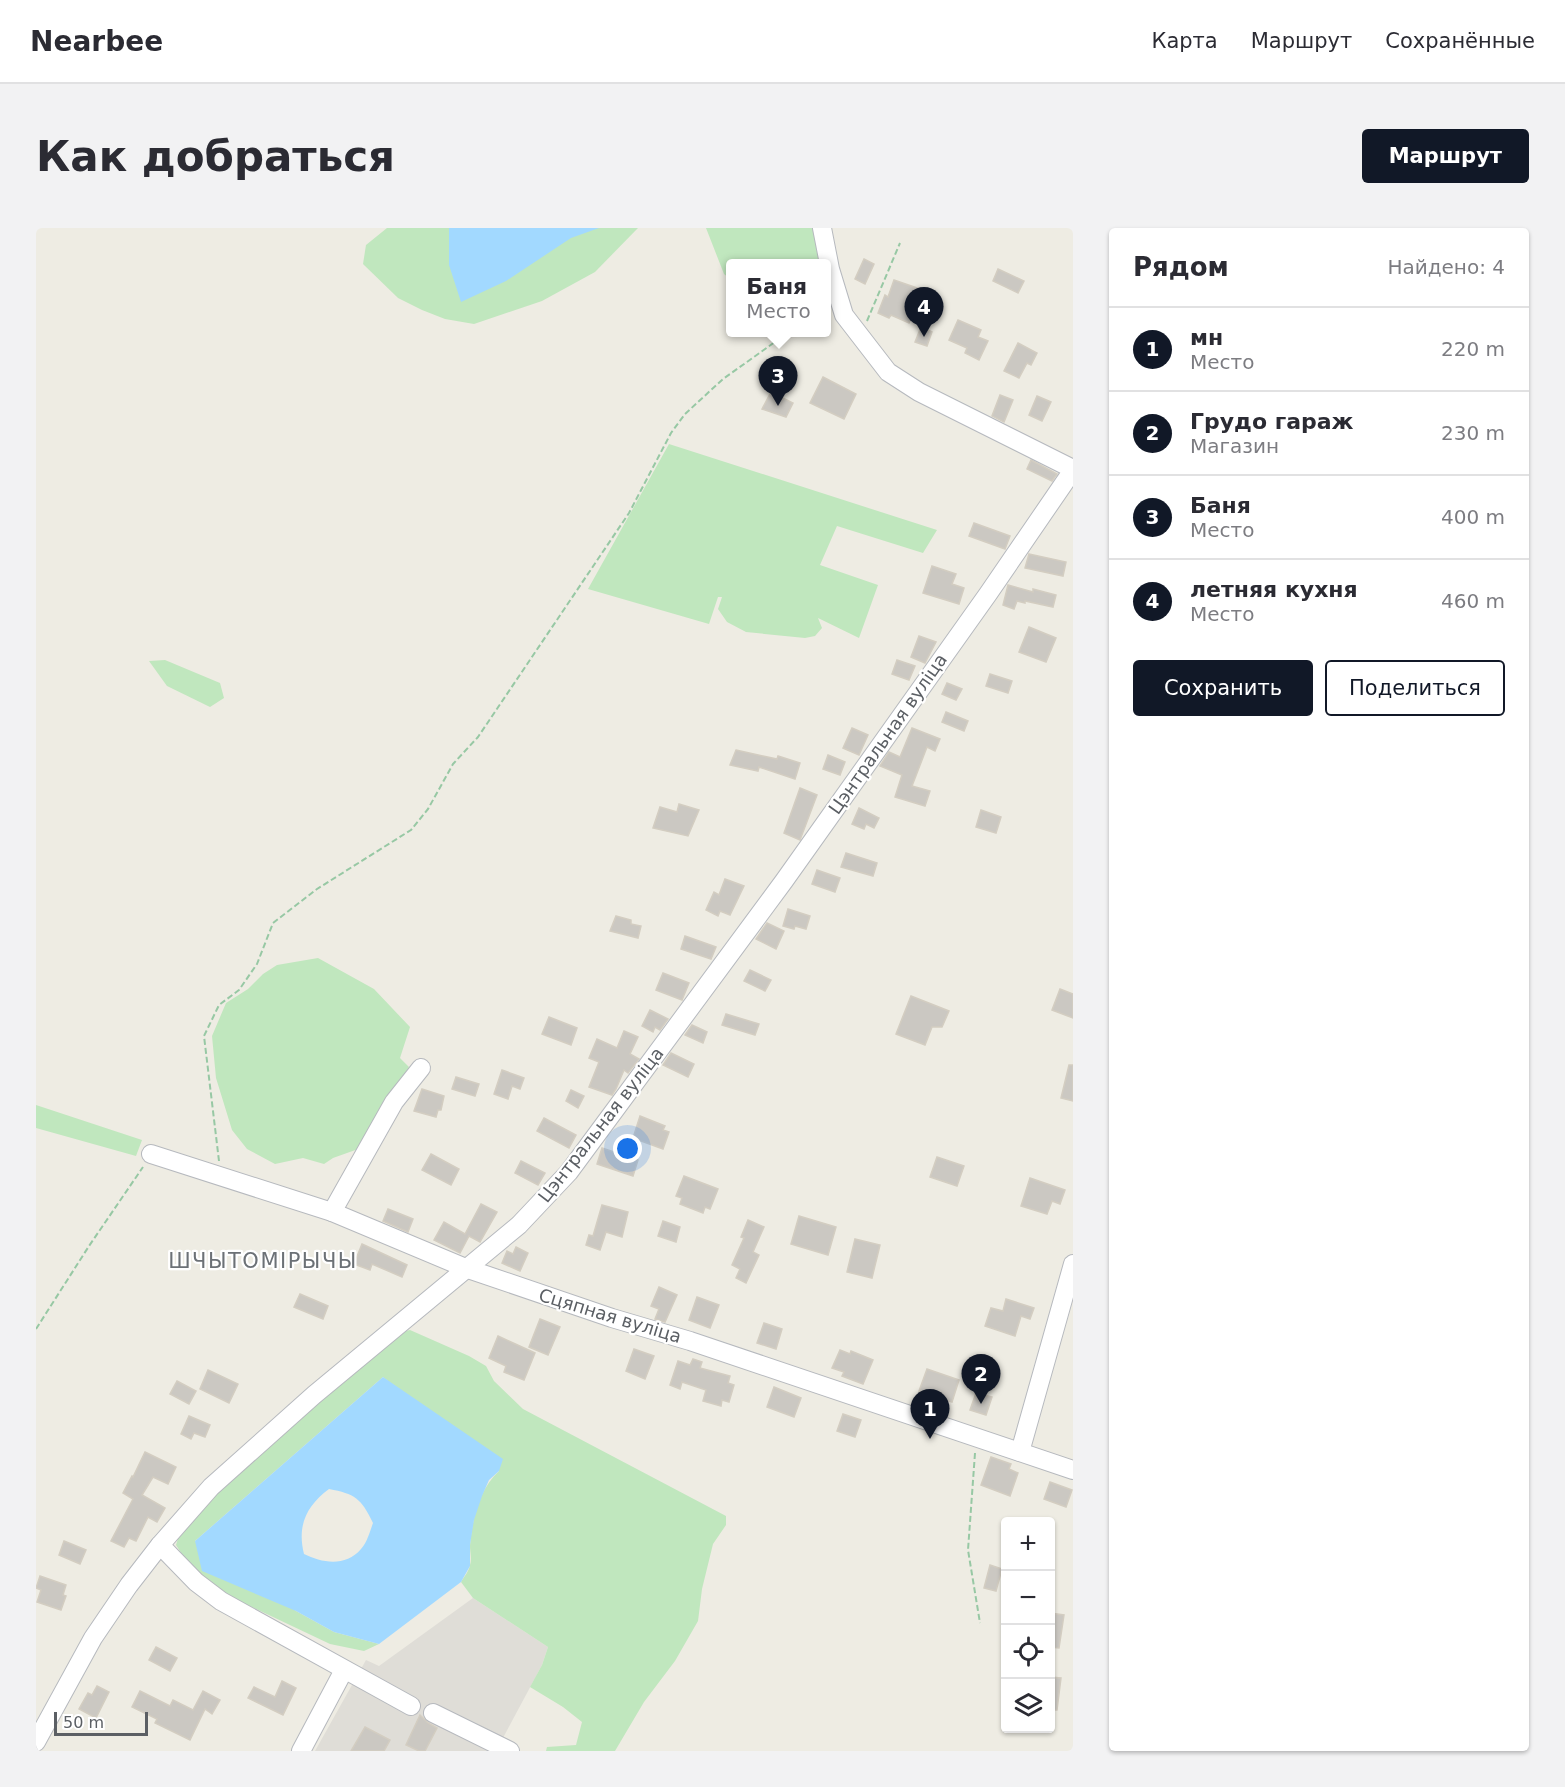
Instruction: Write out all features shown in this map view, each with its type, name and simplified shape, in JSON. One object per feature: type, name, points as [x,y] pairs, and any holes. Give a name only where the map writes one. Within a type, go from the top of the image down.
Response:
[{"type":"street","points":[[822,228],[828,259]]},
{"type":"street","points":[[831,272],[844,315],[888,372],[919,392],[1073,469]]},
{"type":"street","name":"Цэнтральная вуліца","points":[[36,1742],[93,1638],[129,1585],[210,1487],[404,1318],[468,1269],[519,1225],[569,1172],[790,872],[988,594],[1073,469]]},
{"type":"street","points":[[332,1212],[394,1102],[421,1068]]},
{"type":"street","name":"Сцяпная вуліца","points":[[151,1154],[332,1212],[468,1269],[1073,1470]]},
{"type":"street","points":[[1020,1452],[1073,1264]]},
{"type":"street","points":[[160,1545],[196,1582],[221,1601],[411,1706]]},
{"type":"street","points":[[301,1751],[344,1670]]},
{"type":"street","points":[[433,1713],[510,1751]]},
{"type":"path","points":[[860,337],[900,243]]},
{"type":"path","points":[[221,1178],[204,1036],[219,1005],[239,990],[257,964],[273,923],[341,873],[411,830],[428,809],[453,764],[478,738],[623,522],[670,433],[685,414],[723,379],[783,337]]},
{"type":"path","points":[[36,1329],[151,1154]]},
{"type":"path","points":[[976,1437],[968,1550],[980,1623]]},
{"type":"shaded area","points":[[473,1598],[548,1647],[542,1665],[496,1751],[315,1751],[366,1660],[379,1666]]},
{"type":"green space","points":[[387,228],[638,228],[595,272],[542,301],[474,324],[445,319],[398,298],[363,264],[366,245]]},
{"type":"green space","points":[[706,228],[814,228],[822,259],[726,259],[726,276]]},
{"type":"green space","points":[[669,444],[937,530],[923,553],[837,526],[820,565],[878,585],[859,638],[818,618],[822,628],[815,636],[805,638],[746,632],[727,622],[718,609],[722,597],[718,597],[709,624],[588,589]]},
{"type":"green space","points":[[165,660],[220,683],[224,698],[210,707],[167,686],[149,661]]},
{"type":"green space","points":[[318,958],[374,989],[410,1027],[400,1058],[409,1067],[361,1148],[333,1158],[324,1164],[303,1158],[275,1164],[247,1149],[232,1130],[216,1078],[212,1036],[226,1003],[248,989],[263,974],[277,965]]},
{"type":"green space","points":[[36,1105],[142,1140],[136,1156],[36,1128]]},
{"type":"green space","points":[[410,1330],[486,1366],[494,1381],[523,1409],[726,1516],[726,1525],[713,1544],[702,1589],[698,1621],[675,1661],[644,1702],[615,1751],[546,1751],[547,1747],[576,1745],[582,1722],[563,1707],[530,1687],[542,1665],[548,1647],[473,1598],[461,1582],[471,1563],[471,1536],[478,1506],[486,1487],[499,1471],[383,1377],[195,1541],[296,1611],[334,1632],[379,1644],[364,1651],[330,1644],[222,1593],[194,1573],[176,1545],[180,1532],[211,1495],[397,1333]]},
{"type":"water","points":[[449,228],[599,228],[571,238],[506,281],[461,302],[449,265]]},
{"type":"water","points":[[383,1377],[503,1459],[499,1471],[489,1480],[482,1496],[474,1520],[470,1545],[470,1566],[461,1582],[379,1644],[334,1632],[296,1611],[202,1571],[195,1541]],"holes":[[[329,1489],[356,1498],[373,1523],[365,1544],[355,1555],[334,1562],[318,1560],[304,1554],[302,1534],[305,1517],[314,1502]]]},
{"type":"building","points":[[864,259],[874,264],[865,284],[855,279]]},
{"type":"building","points":[[998,269],[1024,281],[1018,293],[993,281]]},
{"type":"building","points":[[894,280],[923,290],[909,323],[891,315],[889,318],[878,313],[885,295],[888,297]]},
{"type":"building","points":[[958,320],[981,330],[978,337],[988,341],[979,360],[965,353],[967,348],[949,340]]},
{"type":"building","points":[[921,327],[932,332],[927,346],[915,342]]},
{"type":"building","points":[[1018,343],[1037,353],[1031,365],[1027,363],[1019,378],[1004,371]]},
{"type":"building","points":[[823,377],[856,394],[844,419],[810,403]]},
{"type":"building","points":[[771,392],[793,403],[786,417],[762,409]]},
{"type":"building","points":[[1000,395],[1013,400],[1004,422],[992,416]]},
{"type":"building","points":[[1037,396],[1051,402],[1042,421],[1029,415]]},
{"type":"building","points":[[1031,460],[1057,474],[1052,481],[1027,469]]},
{"type":"building","points":[[974,523],[1010,536],[1005,549],[969,536]]},
{"type":"building","points":[[1029,554],[1066,562],[1063,576],[1025,568]]},
{"type":"building","points":[[932,566],[956,574],[952,584],[964,588],[959,604],[923,593]]},
{"type":"building","points":[[1008,585],[1056,595],[1053,607],[1025,601],[1025,603],[1017,601],[1014,609],[1003,605]]},
{"type":"building","points":[[1029,627],[1056,638],[1046,662],[1019,652]]},
{"type":"building","points":[[919,636],[936,642],[925,663],[911,657]]},
{"type":"building","points":[[897,660],[915,666],[909,680],[892,674]]},
{"type":"building","points":[[990,674],[1012,681],[1008,693],[986,686]]},
{"type":"building","points":[[947,683],[962,689],[956,700],[942,694]]},
{"type":"building","points":[[946,712],[968,721],[964,731],[942,722]]},
{"type":"building","points":[[852,728],[868,735],[859,755],[843,748]]},
{"type":"building","points":[[912,728],[940,739],[935,751],[927,747],[912,786],[930,791],[925,806],[895,797],[902,775],[880,766],[889,752],[900,757]]},
{"type":"building","points":[[736,750],[777,759],[778,756],[800,763],[795,779],[759,767],[758,771],[730,765]]},
{"type":"building","points":[[828,755],[845,762],[840,775],[823,769]]},
{"type":"building","points":[[800,788],[817,795],[800,840],[784,833]]},
{"type":"building","points":[[679,804],[699,810],[688,836],[653,828],[660,807],[677,812]]},
{"type":"building","points":[[859,808],[879,818],[874,828],[866,824],[864,829],[852,824]]},
{"type":"building","points":[[981,810],[1001,817],[996,833],[976,827]]},
{"type":"building","points":[[846,853],[877,863],[873,876],[841,867]]},
{"type":"building","points":[[817,870],[840,878],[835,892],[812,884]]},
{"type":"building","points":[[725,879],[744,886],[730,915],[720,911],[718,916],[706,910],[714,892],[719,895]]},
{"type":"building","points":[[788,909],[810,916],[806,929],[783,926]]},
{"type":"building","points":[[616,916],[631,920],[631,924],[641,926],[638,938],[610,931]]},
{"type":"building","points":[[767,923],[784,931],[776,949],[756,939]]},
{"type":"building","points":[[685,936],[716,947],[711,959],[681,949]]},
{"type":"building","points":[[750,970],[771,980],[765,991],[744,981]]},
{"type":"building","points":[[663,973],[689,983],[682,1000],[656,990]]},
{"type":"building","points":[[1060,989],[1073,994],[1073,1018],[1052,1010]]},
{"type":"building","points":[[911,996],[949,1011],[942,1027],[932,1027],[925,1045],[896,1034]]},
{"type":"building","points":[[650,1010],[668,1019],[660,1030],[655,1027],[653,1032],[642,1026]]},
{"type":"building","points":[[726,1014],[759,1024],[755,1035],[722,1025]]},
{"type":"building","points":[[549,1017],[577,1028],[571,1045],[542,1034]]},
{"type":"building","points":[[692,1025],[707,1032],[703,1043],[685,1035]]},
{"type":"building","points":[[624,1031],[638,1037],[630,1054],[639,1059],[628,1073],[624,1070],[612,1095],[589,1087],[599,1062],[589,1058],[597,1039],[617,1048]]},
{"type":"building","points":[[671,1053],[694,1064],[688,1077],[663,1065]]},
{"type":"building","points":[[1069,1065],[1073,1065],[1073,1101],[1061,1098]]},
{"type":"building","points":[[502,1070],[524,1078],[520,1089],[512,1086],[508,1099],[494,1094]]},
{"type":"building","points":[[456,1077],[479,1084],[475,1096],[452,1089]]},
{"type":"building","points":[[422,1089],[444,1096],[441,1110],[438,1110],[436,1117],[414,1111]]},
{"type":"building","points":[[571,1090],[584,1096],[578,1108],[566,1101]]},
{"type":"building","points":[[640,1116],[665,1126],[663,1130],[669,1132],[663,1149],[633,1138]]},
{"type":"building","points":[[544,1118],[576,1135],[569,1148],[537,1131]]},
{"type":"building","points":[[602,1148],[638,1160],[633,1176],[597,1164]]},
{"type":"building","points":[[431,1154],[459,1169],[451,1185],[422,1170]]},
{"type":"building","points":[[937,1157],[964,1166],[957,1186],[930,1177]]},
{"type":"building","points":[[521,1161],[545,1173],[538,1185],[515,1173]]},
{"type":"building","points":[[684,1176],[718,1189],[710,1209],[705,1207],[703,1213],[680,1204],[682,1198],[676,1196]]},
{"type":"building","points":[[1030,1178],[1065,1190],[1060,1204],[1052,1201],[1047,1214],[1021,1206]]},
{"type":"building","points":[[481,1204],[497,1212],[480,1242],[469,1236],[460,1253],[434,1240],[444,1222],[465,1234]]},
{"type":"building","points":[[602,1205],[628,1212],[622,1237],[606,1232],[600,1250],[586,1245],[589,1235],[593,1236]]},
{"type":"building","points":[[388,1209],[413,1219],[408,1232],[383,1221]]},
{"type":"building","points":[[799,1216],[836,1227],[828,1255],[791,1244]]},
{"type":"building","points":[[748,1220],[764,1227],[753,1252],[759,1255],[746,1283],[736,1278],[740,1269],[732,1265],[744,1238],[741,1237]]},
{"type":"building","points":[[663,1221],[680,1227],[676,1242],[658,1236]]},
{"type":"building","points":[[855,1239],[880,1245],[872,1278],[847,1272]]},
{"type":"building","points":[[362,1244],[407,1265],[402,1277],[372,1264],[370,1270],[354,1264]]},
{"type":"building","points":[[516,1247],[528,1253],[520,1271],[502,1263],[507,1251],[513,1254]]},
{"type":"building","points":[[659,1287],[677,1295],[665,1322],[655,1319],[659,1309],[651,1306]]},
{"type":"building","points":[[300,1294],[328,1306],[323,1319],[294,1307]]},
{"type":"building","points":[[697,1297],[719,1305],[710,1328],[689,1320]]},
{"type":"building","points":[[1006,1299],[1034,1308],[1030,1319],[1021,1316],[1015,1336],[985,1326],[991,1308],[1003,1311]]},
{"type":"building","points":[[540,1319],[560,1327],[548,1355],[529,1347]]},
{"type":"building","points":[[764,1323],[782,1329],[776,1349],[757,1343]]},
{"type":"building","points":[[498,1336],[535,1353],[524,1380],[504,1372],[506,1366],[489,1358]]},
{"type":"building","points":[[634,1349],[654,1356],[645,1379],[626,1371]]},
{"type":"building","points":[[840,1350],[850,1354],[851,1351],[873,1360],[863,1384],[842,1376],[844,1372],[832,1368]]},
{"type":"building","points":[[693,1359],[702,1362],[700,1368],[730,1376],[728,1383],[734,1385],[729,1402],[722,1400],[721,1406],[703,1401],[706,1390],[682,1382],[680,1389],[670,1385],[678,1361],[690,1365]]},
{"type":"building","points":[[927,1369],[959,1380],[952,1402],[919,1391]]},
{"type":"building","points":[[208,1370],[238,1384],[229,1403],[200,1389]]},
{"type":"building","points":[[177,1381],[196,1391],[189,1404],[170,1394]]},
{"type":"building","points":[[774,1387],[801,1398],[794,1417],[767,1407]]},
{"type":"building","points":[[976,1393],[992,1397],[986,1415],[970,1410]]},
{"type":"building","points":[[843,1414],[861,1420],[855,1437],[837,1431]]},
{"type":"building","points":[[189,1416],[210,1425],[205,1437],[194,1433],[191,1439],[181,1434]]},
{"type":"building","points":[[145,1452],[176,1467],[168,1484],[153,1477],[142,1495],[165,1508],[157,1522],[148,1517],[136,1541],[129,1538],[124,1547],[111,1541],[133,1499],[123,1493]]},
{"type":"building","points":[[991,1457],[1011,1464],[1009,1469],[1018,1473],[1010,1496],[981,1485]]},
{"type":"building","points":[[1050,1482],[1072,1490],[1066,1507],[1044,1499]]},
{"type":"building","points":[[64,1541],[86,1550],[80,1564],[59,1555]]},
{"type":"building","points":[[990,1565],[1001,1569],[996,1591],[984,1588]]},
{"type":"building","points":[[40,1576],[66,1585],[63,1595],[66,1596],[61,1610],[37,1602],[41,1590],[36,1588]]},
{"type":"building","points":[[1055,1614],[1064,1615],[1059,1648],[1055,1648]]},
{"type":"building","points":[[156,1647],[177,1658],[170,1671],[149,1660]]},
{"type":"building","points":[[1055,1677],[1061,1678],[1057,1710],[1055,1710]]},
{"type":"building","points":[[282,1681],[296,1688],[283,1715],[248,1698],[254,1687],[275,1697]]},
{"type":"building","points":[[97,1686],[109,1692],[96,1718],[79,1709],[88,1693],[92,1695]]},
{"type":"building","points":[[140,1691],[170,1706],[173,1700],[193,1710],[203,1691],[220,1700],[212,1714],[205,1709],[190,1740],[155,1723],[157,1719],[132,1707]]},
{"type":"building","points":[[420,1715],[437,1728],[425,1751],[419,1751],[406,1745]]},
{"type":"building","points":[[365,1727],[390,1740],[384,1751],[351,1751]]},
{"type":"place","name":"летняя кухня","points":[[924,337]]},
{"type":"place","name":"Баня","points":[[778,406]]},
{"type":"place","name":"Грудо гараж","points":[[981,1404]]},
{"type":"place","name":"мн","points":[[930,1439]]},
{"type":"district","name":"ШЧЫТОМІРЫЧЫ","points":[[263,1261]]}]
